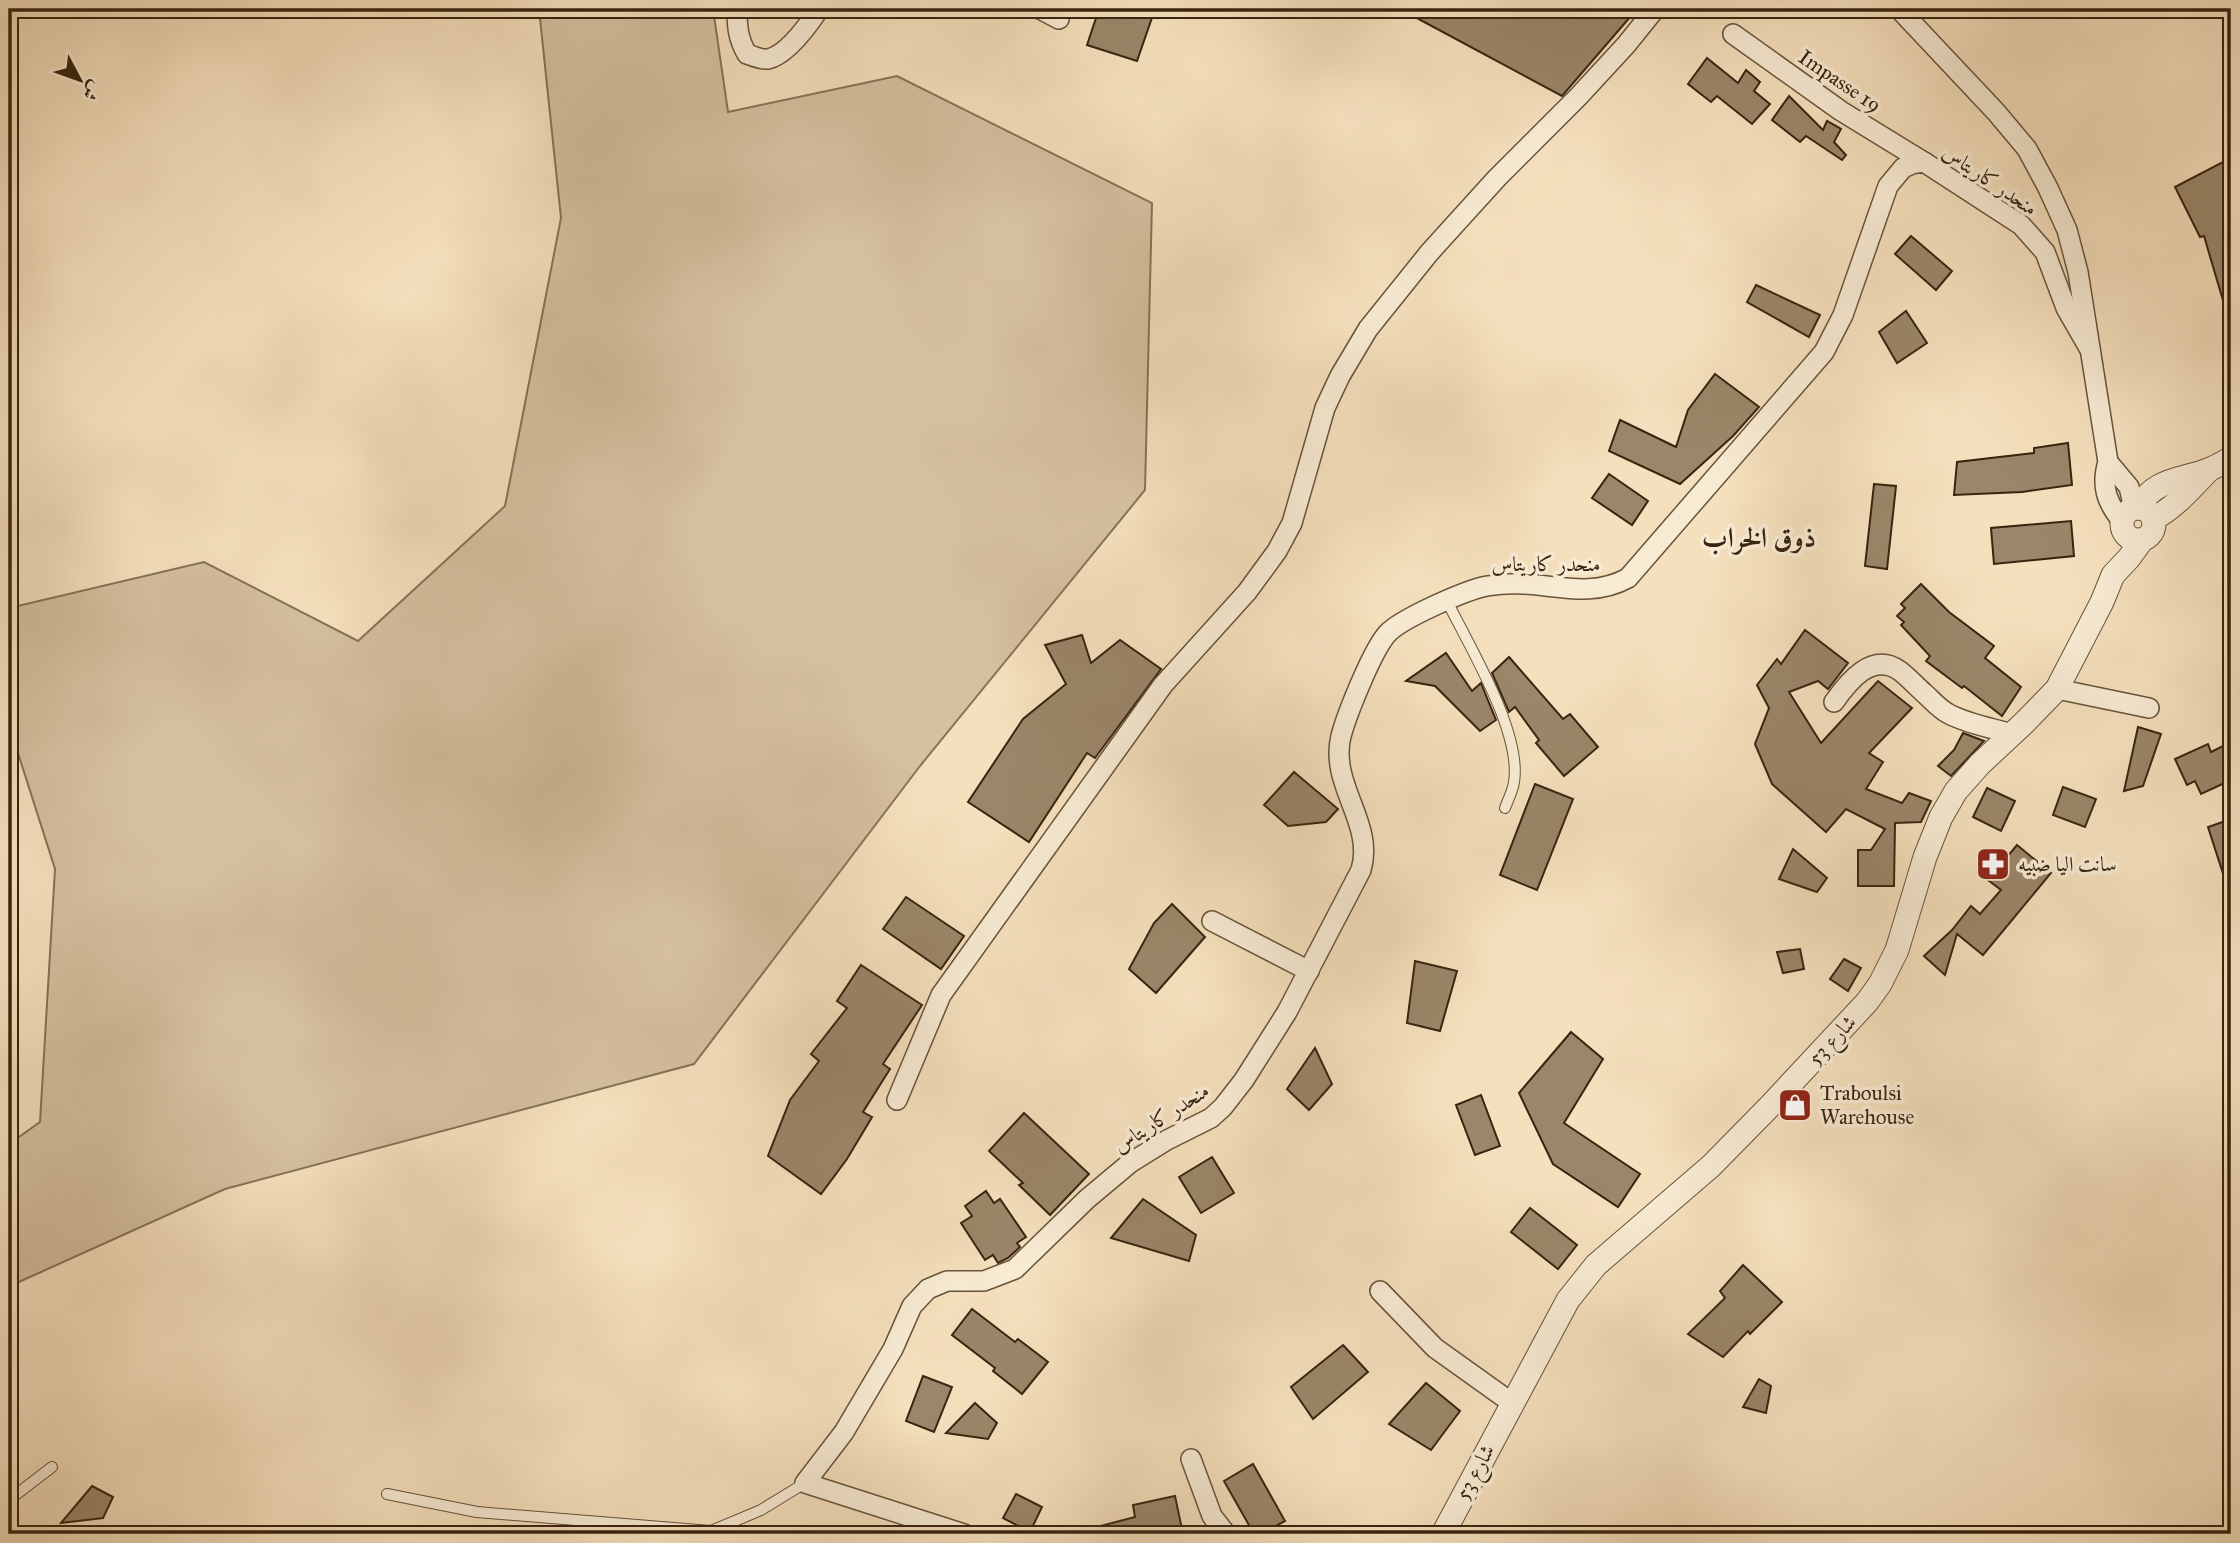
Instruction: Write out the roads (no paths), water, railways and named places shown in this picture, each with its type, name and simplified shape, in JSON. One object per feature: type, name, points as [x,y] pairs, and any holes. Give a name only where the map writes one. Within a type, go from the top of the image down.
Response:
[{"type":"street","points":[[737,9],[737,27],[741,44],[747,54],[768,59],[782,52],[806,28],[819,9]]},
{"type":"street","points":[[1040,9],[1059,19]]},
{"type":"street","points":[[897,1100],[941,995],[1163,685],[1240,600],[1277,551],[1292,523],[1325,408],[1368,328],[1463,215],[1578,97],[1655,9]]},
{"type":"street","points":[[1899,9],[2027,149],[2048,188],[2067,230],[2078,272],[2108,462],[2133,511]]},
{"type":"street","name":"Impasse 19","points":[[1733,34],[1841,111],[1924,162]]},
{"type":"street","name":"منحدر كاريتاس","points":[[804,1483],[830,1454],[860,1408],[893,1349],[912,1306],[928,1289],[947,1281],[984,1281],[1015,1269],[1087,1199],[1130,1163],[1217,1112],[1231,1099],[1275,1033],[1361,870],[1365,856],[1365,840],[1341,773],[1338,753],[1346,721],[1378,647],[1387,634],[1408,617],[1483,586],[1525,584],[1595,590],[1614,586],[1628,578],[1824,352],[1843,315],[1888,186],[1903,168],[1924,162],[2021,225],[2045,252],[2066,308],[2089,348]]},
{"type":"street","points":[[2133,511],[2147,493],[2165,482],[2207,471],[2231,458]]},
{"type":"street","points":[[2108,462],[2104,487],[2113,511],[2165,513],[2207,471]]},
{"type":"street","name":"شارع 53","points":[[1443,1534],[1511,1403],[1568,1300],[1583,1279],[1711,1166],[1867,1002],[1880,984],[1897,950],[1925,856],[1951,800],[1966,779],[2057,689],[2113,575],[2142,540],[2131,539],[2123,532],[2133,511]]},
{"type":"street","name":"شارع 53","points":[[2113,575],[2113,550],[2133,511]]},
{"type":"street","points":[[1834,702],[1860,672],[1872,665],[1882,665],[1900,670],[1939,708],[1950,714],[2012,734]]},
{"type":"street","points":[[2057,689],[2149,708]]},
{"type":"street","points":[[1212,921],[1309,971]]},
{"type":"street","points":[[1380,1291],[1435,1348],[1511,1403]]},
{"type":"street","points":[[1191,1459],[1212,1516],[1226,1534]]},
{"type":"street","points":[[804,1483],[964,1534]]},
{"type":"lane","points":[[1447,601],[1504,718],[1512,748],[1514,782],[1505,808]]},
{"type":"lane","points":[[9,1500],[52,1467]]},
{"type":"lane","points":[[387,1493],[477,1512],[710,1532],[761,1510],[804,1483]]},
{"type":"place","name":"سانت اليا ضبيه","points":[[1993,864]]},
{"type":"place","name":"Traboulsi Warehouse","points":[[1795,1105]]},
{"type":"district","name":"ذوق الخراب","points":[[1759,537]]}]
